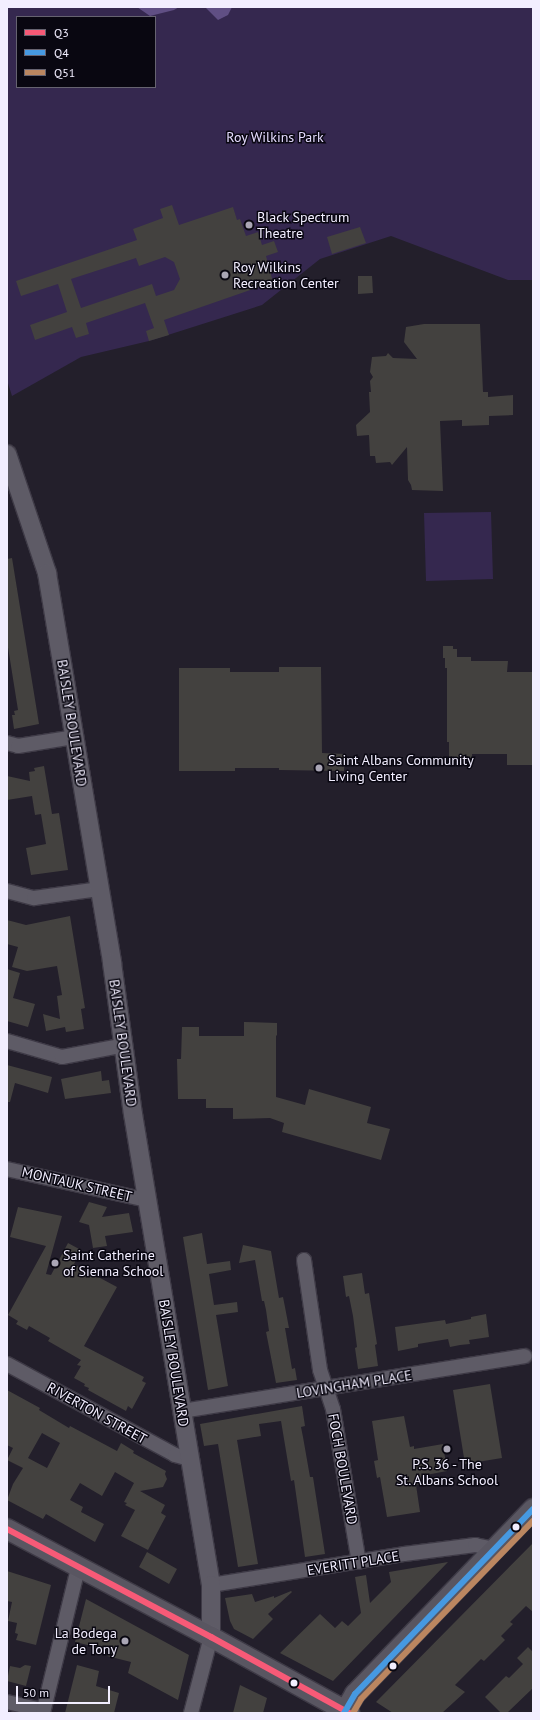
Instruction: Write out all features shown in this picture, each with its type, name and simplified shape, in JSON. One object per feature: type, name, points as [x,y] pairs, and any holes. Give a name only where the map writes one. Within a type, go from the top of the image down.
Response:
[{"type":"main road","points":[[7,1529],[78,1568],[211,1637],[346,1712],[355,1694],[533,1509]]},
{"type":"street","name":"BAISLEY BOULEVARD","points":[[7,454],[47,573],[100,889],[147,1200],[211,1585],[211,1637]]},
{"type":"street","points":[[7,743],[18,746],[74,737]]},
{"type":"street","points":[[7,891],[34,898],[100,889]]},
{"type":"street","points":[[7,1041],[62,1057],[124,1045]]},
{"type":"street","name":"MONTAUK STREET","points":[[7,1169],[147,1200]]},
{"type":"street","name":"FOCH BOULEVARD","points":[[304,1260],[320,1370],[333,1409],[359,1562]]},
{"type":"street","name":"LOVINGHAM PLACE","points":[[182,1411],[327,1389],[525,1356]]},
{"type":"street","name":"RIVERTON STREET","points":[[7,1364],[175,1456],[189,1459]]},
{"type":"street","name":"EVERITT PLACE","points":[[211,1585],[475,1545],[494,1549]]},
{"type":"street","points":[[7,1702],[43,1712],[78,1568]]},
{"type":"street","points":[[192,1713],[211,1637]]},
{"type":"green space","name":"Roy Wilkins Park","points":[[7,7],[533,7],[533,280],[508,280],[391,236],[320,259],[262,305],[149,341],[81,357],[12,396],[7,380]]},
{"type":"green space","points":[[491,512],[493,579],[426,581],[424,513]]},
{"type":"shaded area","points":[[137,7],[179,7],[174,10],[150,16]]},
{"type":"shaded area","points":[[205,7],[232,7],[228,15],[218,20]]},
{"type":"building","name":"Roy Wilkins Recreation Center","points":[[172,205],[179,225],[233,207],[237,220],[240,219],[246,236],[258,232],[262,245],[274,241],[278,252],[266,256],[273,282],[164,320],[169,335],[149,341],[146,331],[154,328],[145,303],[86,323],[89,334],[76,338],[72,327],[35,340],[30,325],[67,312],[58,284],[21,296],[16,281],[137,240],[133,229],[163,218],[160,209]],"holes":[[[165,257],[174,262],[180,279],[174,290],[156,296],[152,284],[81,308],[71,279],[136,258],[139,266]]]},
{"type":"building","points":[[360,227],[366,243],[332,254],[327,237]]},
{"type":"building","points":[[358,276],[372,276],[373,293],[358,294]]},
{"type":"building","points":[[424,324],[480,324],[483,392],[488,392],[488,397],[513,395],[513,415],[489,416],[489,425],[462,426],[462,420],[440,421],[443,491],[412,490],[408,480],[407,447],[392,465],[390,462],[376,463],[375,456],[370,456],[369,435],[357,436],[356,425],[370,412],[369,392],[371,392],[370,381],[373,377],[370,372],[372,357],[386,356],[388,353],[393,358],[417,359],[404,342],[406,327]]},
{"type":"building","points":[[12,558],[39,724],[14,729],[12,715],[15,715],[14,711],[18,710],[7,641],[7,559]]},
{"type":"building","points":[[443,646],[453,646],[453,649],[457,649],[457,657],[471,657],[471,661],[508,661],[507,672],[533,672],[533,765],[507,765],[507,754],[472,754],[472,758],[449,758],[449,742],[447,742],[447,668],[445,668],[445,658],[443,658]]},
{"type":"building","points":[[279,667],[321,667],[322,753],[345,754],[344,771],[279,770],[279,768],[235,768],[235,771],[179,771],[179,668],[230,668],[230,672],[279,672]]},
{"type":"building","points":[[44,766],[52,814],[59,813],[68,870],[31,875],[26,848],[46,844],[41,814],[35,815],[32,796],[7,800],[7,776],[30,781],[29,772],[35,771],[34,768]]},
{"type":"building","points":[[70,916],[85,1008],[81,1009],[84,1029],[66,1032],[65,1027],[46,1031],[43,1014],[60,1019],[57,996],[62,995],[57,966],[27,971],[12,967],[18,947],[7,944],[7,920],[26,925]]},
{"type":"building","points":[[7,969],[20,973],[13,998],[35,1004],[28,1027],[7,1021]]},
{"type":"building","points":[[244,1022],[277,1023],[276,1097],[305,1105],[309,1089],[371,1107],[367,1123],[390,1129],[381,1160],[282,1132],[284,1123],[270,1118],[233,1119],[233,1108],[206,1108],[206,1099],[178,1099],[177,1059],[181,1059],[182,1027],[199,1027],[199,1036],[244,1036]]},
{"type":"building","points":[[7,1065],[52,1077],[48,1093],[15,1083],[10,1102],[7,1102]]},
{"type":"building","points":[[101,1071],[102,1081],[109,1080],[111,1093],[65,1099],[61,1079]]},
{"type":"building","points":[[89,1202],[107,1207],[102,1217],[129,1213],[133,1232],[105,1236],[107,1246],[93,1248],[89,1225],[79,1222]]},
{"type":"building","points":[[18,1207],[62,1216],[46,1274],[51,1275],[68,1243],[81,1250],[74,1264],[117,1287],[84,1346],[144,1377],[142,1381],[146,1383],[132,1409],[128,1406],[126,1411],[88,1390],[89,1388],[84,1386],[85,1384],[74,1378],[81,1366],[77,1365],[81,1360],[48,1341],[50,1338],[29,1326],[27,1330],[16,1324],[18,1321],[8,1315],[46,1246],[10,1237]]},
{"type":"building","points":[[202,1233],[207,1264],[230,1261],[231,1270],[209,1274],[214,1305],[237,1302],[238,1312],[216,1315],[228,1386],[208,1390],[183,1237]]},
{"type":"building","points":[[243,1245],[271,1251],[279,1298],[283,1297],[289,1328],[285,1328],[292,1369],[295,1368],[297,1380],[276,1383],[266,1332],[269,1331],[266,1310],[264,1301],[262,1301],[255,1260],[239,1263]]},
{"type":"building","points":[[362,1273],[365,1294],[369,1293],[377,1344],[375,1345],[378,1366],[358,1369],[353,1316],[349,1296],[346,1297],[343,1276]]},
{"type":"building","points":[[486,1314],[489,1337],[469,1340],[470,1344],[450,1347],[448,1339],[418,1344],[418,1347],[398,1351],[395,1327],[445,1320],[446,1324],[471,1319],[471,1317]]},
{"type":"building","points":[[490,1384],[502,1458],[465,1464],[453,1390]]},
{"type":"building","points":[[7,1390],[40,1408],[39,1410],[69,1428],[70,1426],[117,1451],[121,1443],[134,1451],[133,1453],[166,1471],[165,1474],[167,1479],[163,1487],[140,1491],[165,1505],[161,1513],[166,1516],[148,1550],[121,1536],[135,1510],[125,1505],[127,1503],[124,1502],[134,1483],[115,1472],[102,1496],[80,1483],[70,1500],[83,1507],[81,1512],[104,1524],[95,1542],[46,1514],[43,1519],[7,1500],[13,1484],[23,1468],[7,1460],[13,1448],[7,1445]],"holes":[[[42,1433],[60,1443],[47,1468],[28,1458]]]},
{"type":"building","points":[[302,1406],[305,1426],[301,1427],[310,1477],[313,1477],[325,1554],[305,1557],[294,1480],[291,1481],[281,1421],[259,1424],[261,1436],[237,1440],[258,1564],[238,1567],[218,1444],[204,1446],[200,1424]]},
{"type":"building","points":[[404,1416],[410,1447],[414,1446],[414,1449],[443,1444],[447,1471],[421,1476],[422,1484],[416,1485],[420,1512],[387,1517],[380,1477],[377,1478],[374,1461],[378,1460],[372,1421]]},
{"type":"building","points":[[533,1543],[533,1612],[526,1606],[510,1622],[513,1624],[501,1636],[505,1640],[484,1661],[481,1659],[455,1685],[465,1692],[442,1713],[393,1713],[376,1702]]},
{"type":"building","points":[[147,1552],[177,1569],[169,1584],[139,1567]]},
{"type":"building","points":[[448,1562],[333,1681],[280,1653],[320,1614],[335,1628],[342,1621],[348,1626],[361,1613],[355,1577],[366,1575],[370,1603],[391,1582],[389,1572]]},
{"type":"building","points":[[7,1571],[51,1585],[36,1645],[16,1640],[18,1634],[15,1633],[17,1623],[8,1621],[12,1602],[7,1601]]},
{"type":"building","points":[[291,1591],[292,1592],[268,1614],[273,1619],[253,1639],[234,1629],[230,1621],[225,1598],[252,1594],[255,1602],[274,1596],[274,1598]]},
{"type":"building","points":[[86,1599],[189,1655],[178,1700],[128,1673],[131,1662],[107,1656],[108,1650],[75,1642]]},
{"type":"building","points":[[528,1647],[533,1652],[533,1688],[507,1713],[501,1713],[485,1697],[506,1676],[509,1678],[523,1664],[517,1658]]},
{"type":"building","points":[[25,1665],[31,1666],[26,1686],[7,1681],[10,1666],[20,1668]]},
{"type":"building","points":[[77,1665],[99,1671],[96,1686],[119,1693],[114,1713],[65,1713]]},
{"type":"building","points":[[240,1685],[267,1698],[263,1713],[233,1713]]},
{"type":"transit line","name":"Q4","points":[[344,1713],[355,1694],[533,1509]]},
{"type":"transit line","name":"Q51","points":[[353,1713],[361,1699],[533,1521]]},
{"type":"transit line","name":"Q3","points":[[7,1529],[211,1637],[349,1713]]},
{"type":"place","name":"Black Spectrum Theatre","points":[[249,225]]},
{"type":"place","name":"Roy Wilkins Recreation Center","points":[[225,275]]},
{"type":"place","name":"Saint Albans Community Living Center","points":[[319,768]]},
{"type":"place","name":"Saint Catherine of Sienna School","points":[[55,1263]]},
{"type":"place","name":"P.S. 36 - The St. Albans School","points":[[447,1449]]},
{"type":"place","name":"La Bodega de Tony","points":[[125,1641]]}]
